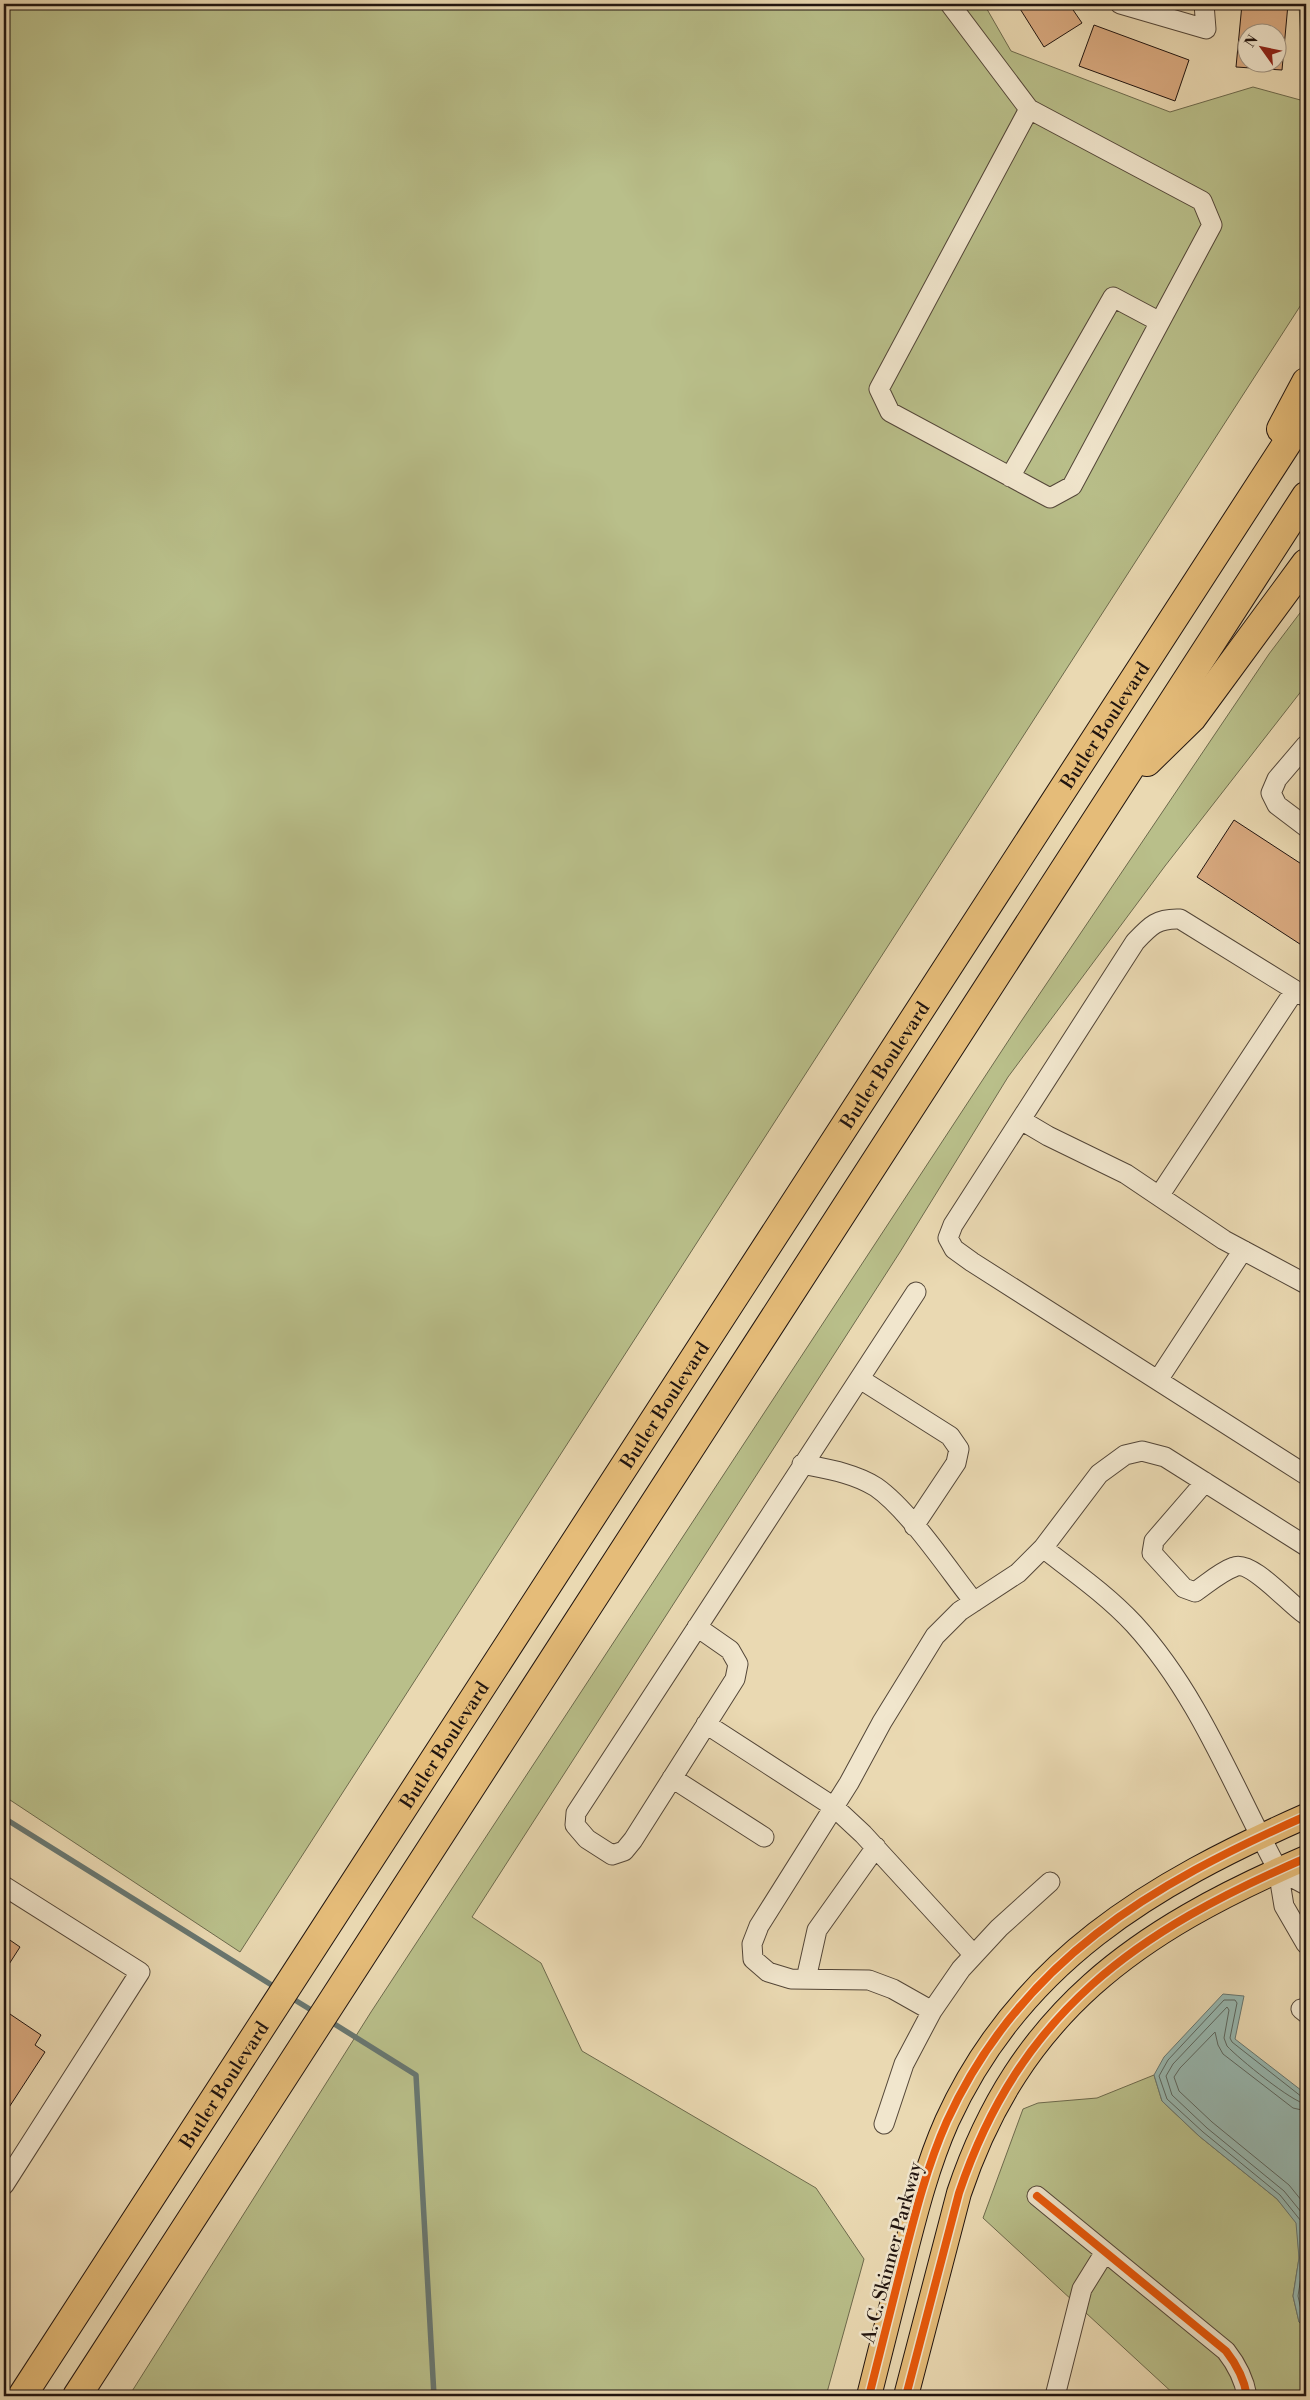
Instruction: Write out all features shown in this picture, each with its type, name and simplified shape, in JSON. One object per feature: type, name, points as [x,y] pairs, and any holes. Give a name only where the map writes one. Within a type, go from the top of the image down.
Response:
[{"type":"highway","points":[[1213,558],[1306,382]]},
{"type":"highway","name":"Butler Boulevard","points":[[22,2396],[1306,414]]},
{"type":"highway","points":[[77,2396],[363,1957],[1306,496]]},
{"type":"highway","points":[[1110,798],[1192,718],[1306,563]]},
{"type":"main road","name":"A. C. Skinner Parkway","points":[[869,2396],[928,2171],[947,2122],[963,2090],[1002,2029],[1047,1975],[1102,1928],[1164,1888],[1259,1836],[1306,1816]]},
{"type":"main road","points":[[906,2396],[956,2202],[970,2161],[996,2105],[1019,2067],[1064,2011],[1088,1987],[1124,1957],[1176,1922],[1278,1870],[1306,1858]]},
{"type":"street","points":[[950,4],[1029,109],[1202,201],[1212,226],[1072,486],[1050,498],[890,412],[880,389],[1029,109]]},
{"type":"street","points":[[1120,4],[1206,29],[1204,4]]},
{"type":"street","points":[[1010,477],[1113,297],[1160,322]]},
{"type":"street","points":[[1304,751],[1277,779],[1271,793],[1277,805],[1306,827]]},
{"type":"street","points":[[1159,1196],[1301,994],[1180,919],[1166,918],[1151,925],[1135,942],[953,1225],[948,1238],[954,1249],[972,1262],[1306,1475]]},
{"type":"street","points":[[1021,1120],[1055,1140],[1126,1174],[1224,1240],[1306,1284]]},
{"type":"street","points":[[1158,1380],[1243,1250]]},
{"type":"street","points":[[697,1627],[730,1650],[738,1664],[735,1679],[633,1840],[624,1852],[612,1855],[587,1839],[575,1825],[576,1813],[802,1464],[916,1292]]},
{"type":"street","points":[[860,1379],[950,1436],[959,1449],[956,1463],[914,1526]]},
{"type":"street","points":[[932,2012],[894,1988],[869,1980],[791,1978],[768,1972],[753,1959],[752,1944],[759,1926],[834,1807],[882,1722],[935,1636],[960,1611],[1018,1572],[1043,1548],[1099,1474],[1125,1455],[1142,1450],[1165,1457],[1306,1546]]},
{"type":"street","points":[[802,1464],[840,1472],[875,1487],[903,1512],[974,1602]]},
{"type":"street","points":[[1205,1482],[1154,1541],[1152,1553],[1184,1588],[1195,1592],[1236,1566],[1244,1566],[1262,1578],[1306,1615]]},
{"type":"street","points":[[1043,1548],[1095,1588],[1134,1624],[1170,1670],[1222,1756],[1259,1836],[1278,1870],[1284,1906],[1306,1944]]},
{"type":"street","points":[[706,1724],[834,1807],[876,1848],[974,1955]]},
{"type":"street","points":[[672,1778],[764,1837]]},
{"type":"street","points":[[806,1979],[817,1930],[876,1848]]},
{"type":"street","points":[[1278,1870],[1306,1885]]},
{"type":"street","points":[[884,2124],[904,2064],[932,2012],[961,1969],[999,1928],[1050,1882]]},
{"type":"street","points":[[4,1886],[140,1972],[4,2184]]},
{"type":"street","points":[[1037,2196],[1226,2351],[1237,2365],[1245,2384],[1246,2396]]},
{"type":"street","points":[[1055,2396],[1082,2289],[1105,2252]]},
{"type":"green space","points":[[4,4],[984,4],[1011,51],[1170,112],[1253,87],[1304,101],[1299,4],[1306,4],[1306,297],[240,1952],[4,1796]]},
{"type":"green space","points":[[1306,605],[1306,685],[1165,866],[1008,1077],[900,1252],[472,1917],[541,1963],[582,2051],[816,2188],[864,2259],[826,2396],[129,2396],[371,2012],[1020,1023],[1269,654]]},
{"type":"green space","points":[[1154,2075],[1162,2101],[1199,2136],[1277,2199],[1297,2223],[1299,2258],[1293,2296],[1299,2322],[1306,2329],[1306,2396],[1176,2396],[983,2218],[1023,2109],[1038,2103],[1097,2098]]},
{"type":"water","points":[[1223,1994],[1244,1996],[1235,2039],[1306,2094],[1306,2329],[1299,2322],[1293,2296],[1299,2258],[1296,2223],[1277,2199],[1199,2136],[1162,2101],[1154,2075],[1164,2057]]},
{"type":"building","points":[[1017,4],[1069,4],[1082,23],[1044,47]]},
{"type":"building","points":[[1242,4],[1288,4],[1286,22],[1240,22]]},
{"type":"building","points":[[1094,25],[1189,60],[1175,101],[1079,66]]},
{"type":"building","points":[[1238,46],[1238,67],[1236,67]]},
{"type":"building","points":[[1234,820],[1306,867],[1306,948],[1197,877]]},
{"type":"building","points":[[4,1936],[20,1947],[4,1972]]},
{"type":"building","points":[[4,2010],[41,2035],[35,2045],[45,2052],[4,2115]]},
{"type":"waterway","points":[[4,1818],[278,1989]]},
{"type":"waterway","points":[[290,1997],[316,2013]]},
{"type":"waterway","points":[[328,2020],[416,2075],[434,2396]]},
{"type":"cycle path","points":[[869,2396],[917,2208],[940,2138],[977,2065],[1012,2015],[1052,1972],[1096,1934],[1144,1900],[1195,1870],[1249,1842],[1306,1816]]},
{"type":"cycle path","points":[[906,2396],[959,2193],[984,2129],[1015,2074],[1051,2026],[1092,1985],[1138,1948],[1189,1916],[1245,1886],[1306,1858]]},
{"type":"cycle path","points":[[1037,2196],[1226,2351],[1240,2372],[1247,2396]]}]
